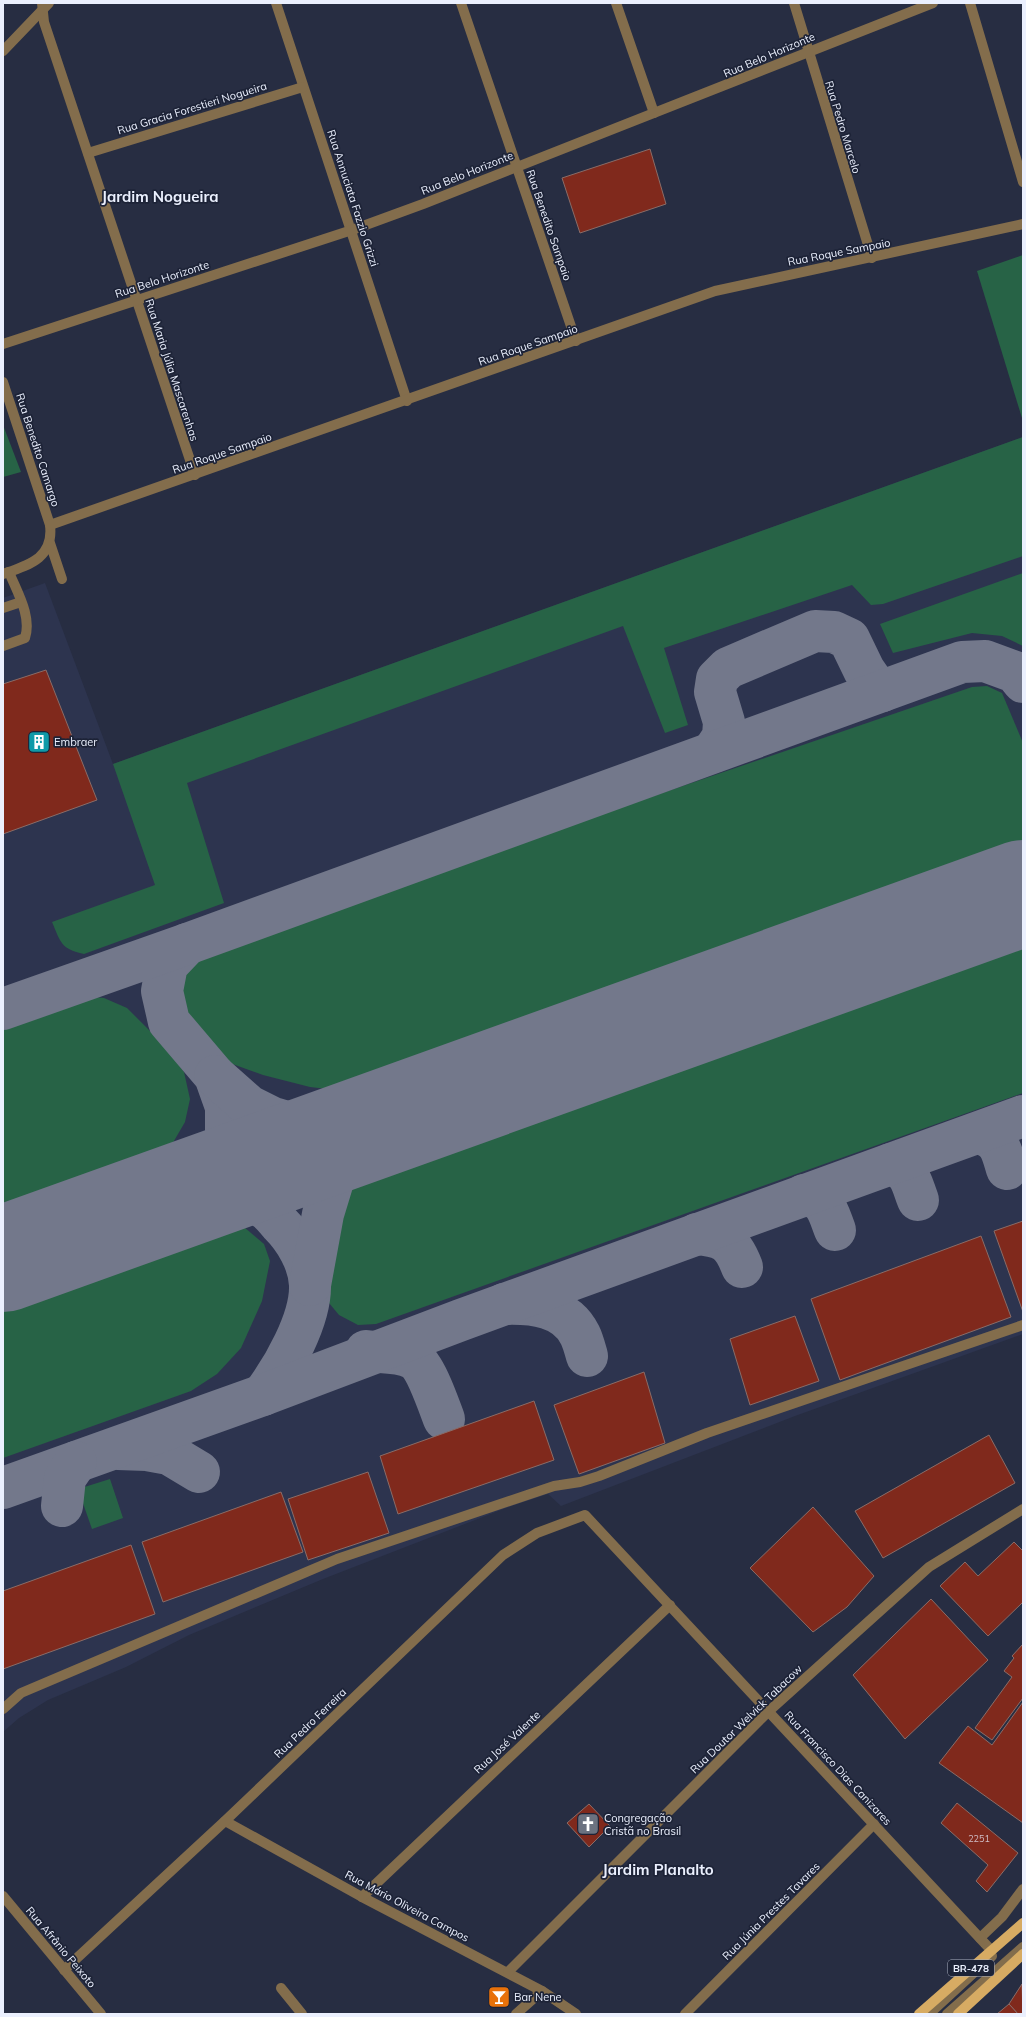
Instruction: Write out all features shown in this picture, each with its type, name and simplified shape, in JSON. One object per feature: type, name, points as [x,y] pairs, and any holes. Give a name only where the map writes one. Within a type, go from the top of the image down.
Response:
[{"type":"main road","name":"BR-478","points":[[919,2014],[1023,1923]]},
{"type":"main road","name":"BR-478","points":[[958,2014],[1023,1954]]},
{"type":"street","points":[[3,51],[34,19],[42,7],[49,3]]},
{"type":"street","name":"Rua Annuciata Fazzio Grizzi","points":[[276,3],[352,230],[406,401]]},
{"type":"street","name":"Rua Benedito Sampaio","points":[[461,3],[576,341]]},
{"type":"street","points":[[616,3],[654,113]]},
{"type":"street","name":"Rua Pedro Marcelo","points":[[794,3],[807,51],[872,258]]},
{"type":"street","name":"Rua Belo Horizonte","points":[[3,344],[352,230],[423,204],[516,166],[720,88],[807,51],[933,3]]},
{"type":"street","points":[[970,3],[1023,182]]},
{"type":"street","name":"Rua Maria Júlia Mascarenhas","points":[[42,7],[44,22],[195,475]]},
{"type":"street","points":[[34,19],[44,22]]},
{"type":"street","name":"Rua Gracia Forestieri Nogueira","points":[[88,153],[304,86]]},
{"type":"street","name":"Rua Roque Sampaio","points":[[50,525],[715,292],[1023,224]]},
{"type":"street","name":"Rua Benedito Camargo","points":[[3,382],[50,525],[50,543],[62,579]]},
{"type":"street","points":[[3,646],[25,638],[28,628],[21,602],[6,573],[40,558],[50,543]]},
{"type":"street","points":[[3,608],[21,602]]},
{"type":"street","points":[[3,1709],[21,1694],[337,1559],[554,1486],[592,1478],[706,1433],[1023,1325]]},
{"type":"street","name":"Rua Doutor Welvick Tabacow","points":[[508,1972],[769,1711],[929,1567],[1023,1509]]},
{"type":"street","name":"Rua Francisco Dias Canizares","points":[[585,1515],[991,1950]]},
{"type":"street","name":"Rua Pedro Ferreira","points":[[64,1970],[225,1821],[503,1555],[537,1533],[585,1515]]},
{"type":"street","name":"Rua José Valente","points":[[362,1897],[670,1605]]},
{"type":"street","name":"Rua Mário Oliveira Campos","points":[[225,1821],[362,1897],[508,1972],[542,1991],[576,2014]]},
{"type":"street","name":"Rua Júnia Prestes Tavares","points":[[685,2014],[874,1824]]},
{"type":"street","points":[[980,1938],[1002,1917],[1023,1889]]},
{"type":"street","name":"Rua Afrânio Peixoto","points":[[5,1901],[101,2014]]},
{"type":"street","points":[[929,2014],[1023,1928]]},
{"type":"street","points":[[947,2014],[1023,1947]]},
{"type":"street","points":[[281,1988],[302,2014]]},
{"type":"street","points":[[516,2014],[542,1991]]},
{"type":"shaded area","points":[[1023,437],[1023,1334],[795,1416],[561,1506],[548,1494],[506,1508],[323,1579],[189,1635],[126,1667],[48,1700],[19,1718],[3,1732],[3,598],[45,583],[113,764]]},
{"type":"green space","points":[[1023,255],[1023,418],[1022,418],[977,271]]},
{"type":"green space","points":[[3,425],[21,472],[3,477]]},
{"type":"green space","points":[[1023,437],[1023,556],[883,604],[871,605],[852,585],[664,648],[688,725],[665,733],[623,626],[187,783],[224,903],[84,954],[71,950],[60,940],[52,922],[155,885],[113,764]]},
{"type":"green space","points":[[1023,573],[1023,646],[1002,636],[972,633],[893,653],[880,624]]},
{"type":"green space","points":[[987,686],[1002,693],[1023,743],[1023,846],[370,1086],[345,1091],[310,1087],[263,1075],[224,1061],[198,1042],[175,1010],[172,987],[178,967],[192,954],[972,687]]},
{"type":"green space","points":[[1023,923],[1023,1093],[376,1324],[358,1325],[339,1315],[324,1297],[321,1274],[336,1197],[344,1180],[363,1163],[387,1152]]},
{"type":"green space","points":[[84,996],[104,998],[127,1008],[166,1047],[184,1072],[190,1099],[185,1122],[164,1158],[3,1215],[3,1023],[63,1001]]},
{"type":"green space","points":[[218,1217],[244,1227],[264,1244],[270,1261],[262,1301],[241,1348],[217,1374],[191,1391],[3,1458],[3,1288],[193,1220]]},
{"type":"green space","points":[[110,1479],[123,1518],[92,1529],[78,1489]]},
{"type":"building","points":[[650,149],[666,204],[580,233],[562,178]]},
{"type":"building","name":"Embraer","points":[[46,670],[97,800],[3,834],[3,684]]},
{"type":"building","points":[[1023,1221],[1023,1312],[994,1231]]},
{"type":"building","points":[[981,1236],[1011,1317],[840,1380],[811,1299]]},
{"type":"building","points":[[795,1316],[819,1381],[750,1405],[730,1339]]},
{"type":"building","points":[[644,1372],[665,1443],[579,1474],[554,1405]]},
{"type":"building","points":[[534,1401],[554,1460],[398,1514],[380,1456]]},
{"type":"building","points":[[989,1435],[1015,1483],[883,1558],[855,1511]]},
{"type":"building","points":[[368,1472],[389,1533],[308,1560],[288,1499]]},
{"type":"building","points":[[281,1492],[303,1552],[163,1602],[142,1542]]},
{"type":"building","points":[[813,1507],[874,1576],[847,1607],[813,1632],[750,1568]]},
{"type":"building","points":[[1014,1542],[1023,1551],[1023,1602],[988,1636],[940,1586],[965,1562],[978,1576]]},
{"type":"building","points":[[131,1545],[155,1614],[3,1669],[3,1591]]},
{"type":"building","points":[[931,1599],[988,1660],[905,1739],[853,1675]]},
{"type":"building","points":[[1023,1644],[1023,1698],[992,1740],[975,1728],[1012,1677],[1004,1671],[1014,1658],[1012,1656]]},
{"type":"building","points":[[1023,1702],[1023,1823],[939,1763],[968,1726],[992,1745]]},
{"type":"building","points":[[957,1803],[1018,1853],[987,1892],[976,1881],[988,1865],[941,1823]]},
{"type":"building","name":"Congregação Cristã no Brasil","points":[[589,1804],[610,1826],[589,1847],[567,1823]]},
{"type":"building","points":[[1022,1984],[1023,2014],[1018,2014],[1009,2004]]},
{"type":"building","points":[[1009,2004],[1018,2014],[997,2014]]},
{"type":"taxiway","points":[[713,752],[723,737],[724,722],[715,692],[717,679],[728,668],[815,631],[834,632],[849,639],[864,670],[873,683],[882,691]]},
{"type":"taxiway","points":[[3,1009],[187,944],[962,662],[985,661],[1015,672],[1023,682]]},
{"type":"taxiway","points":[[187,944],[167,965],[162,991],[169,1022],[215,1076],[226,1107],[226,1139],[216,1163],[200,1183],[142,1209],[195,1195],[217,1193],[228,1194],[267,1210],[286,1230],[296,1244],[304,1260],[309,1276],[309,1299],[306,1313],[301,1328],[287,1358],[263,1395]]},
{"type":"taxiway","points":[[215,1076],[249,1106],[273,1118],[307,1128],[342,1130],[379,1124],[357,1142],[337,1168],[323,1214],[310,1285]]},
{"type":"taxiway","points":[[3,1488],[263,1395],[461,1320],[1023,1116]]},
{"type":"taxiway","points":[[978,1133],[991,1138],[995,1142],[1001,1150],[1007,1169]]},
{"type":"taxiway","points":[[891,1164],[903,1170],[912,1183],[918,1200]]},
{"type":"taxiway","points":[[804,1195],[811,1196],[822,1202],[828,1212],[835,1230]]},
{"type":"taxiway","points":[[697,1234],[714,1237],[726,1242],[735,1251],[742,1267]]},
{"type":"taxiway","points":[[504,1304],[526,1304],[547,1308],[557,1312],[574,1325],[583,1342],[587,1356]]},
{"type":"taxiway","points":[[366,1351],[397,1353],[409,1356],[419,1363],[444,1419]]},
{"type":"taxiway","points":[[118,1449],[147,1450],[169,1454],[199,1472]]},
{"type":"taxiway","points":[[62,1506],[65,1478],[76,1462]]},
{"type":"runway","points":[[3,1259],[1023,893]]},
{"type":"place","name":"Embraer","points":[[39,742]]},
{"type":"place","name":"Congregação Cristã no Brasil","points":[[588,1824]]},
{"type":"place","name":"Bar Nene","points":[[499,1997]]},
{"type":"district","name":"Jardim Nogueira","points":[[160,196]]},
{"type":"district","name":"Jardim Planalto","points":[[658,1869]]}]
